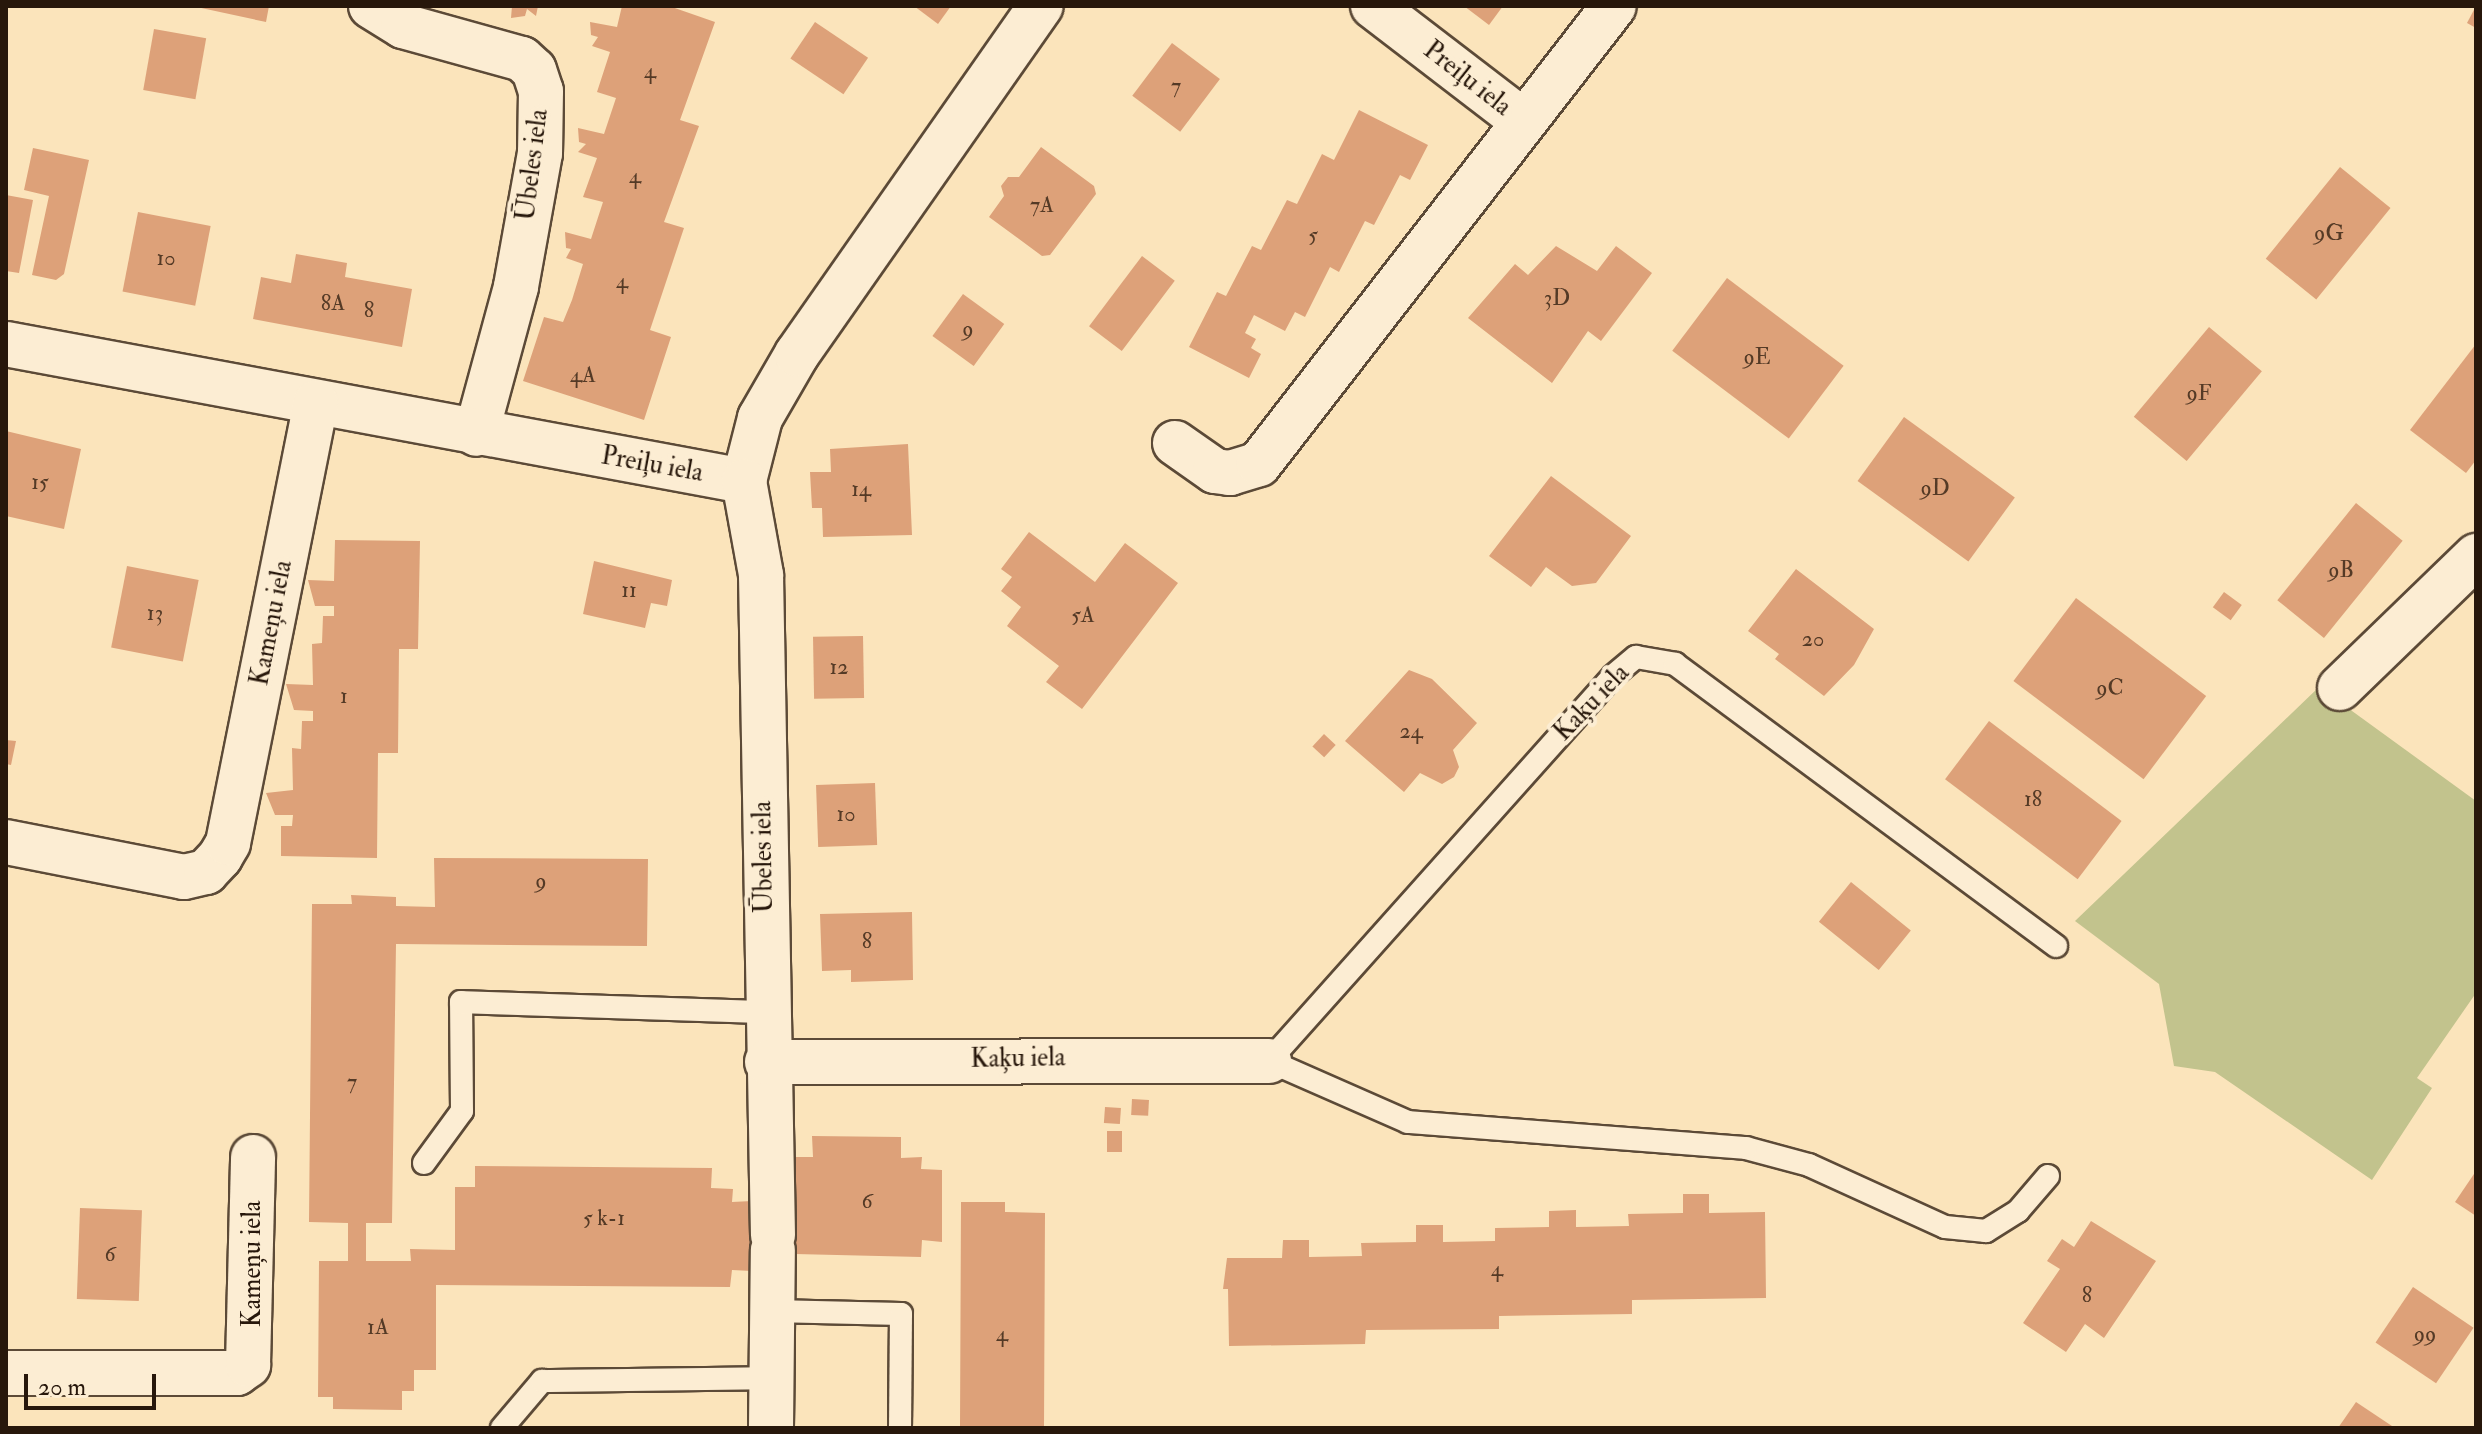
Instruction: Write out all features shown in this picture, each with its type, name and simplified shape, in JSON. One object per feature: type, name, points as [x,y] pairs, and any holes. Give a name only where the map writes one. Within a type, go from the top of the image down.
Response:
[{"type":"street","name":"Ūbeles iela","points":[[371,6],[403,26],[522,59],[534,70],[541,91],[540,153],[516,287],[476,434]]},
{"type":"street","points":[[744,481],[760,418],[797,354],[1041,6]]},
{"type":"street","name":"Preiļu iela","points":[[1373,6],[1524,122]]},
{"type":"street","points":[[1175,443],[1215,471],[1230,473],[1259,464],[1614,6]]},
{"type":"street","name":"Preiļu iela","points":[[6,344],[476,434],[744,481]]},
{"type":"street","name":"Kameņu iela","points":[[6,842],[184,877],[206,872],[228,843],[316,403]]},
{"type":"street","name":"Ūbeles iela","points":[[744,481],[761,575],[765,1012],[773,1243],[771,1428]]},
{"type":"street","points":[[2340,688],[2476,556]]},
{"type":"street","name":"Kaķu iela","points":[[767,1062],[1269,1061]]},
{"type":"street","name":"Kameņu iela","points":[[6,1373],[237,1373],[248,1365],[253,1157]]},
{"type":"lane","name":"Kaķu iela","points":[[2048,1176],[2018,1211],[1986,1231],[1945,1227],[1809,1165],[1746,1148],[1408,1122],[1269,1061],[1613,676],[1636,657],[1675,664],[2056,946]]},
{"type":"lane","points":[[424,1163],[462,1111],[461,1002],[765,1012]]},
{"type":"lane","points":[[772,1311],[901,1314],[900,1428]]},
{"type":"lane","points":[[502,1428],[542,1381],[772,1378]]},
{"type":"green space","points":[[2319,687],[2476,801],[2476,993],[2417,1078],[2432,1088],[2372,1180],[2215,1072],[2174,1066],[2159,984],[2075,921]]},
{"type":"building","points":[[192,6],[269,6],[266,22]]},
{"type":"building","points":[[512,6],[538,6],[536,16],[527,9],[525,16],[511,18]]},
{"type":"building","points":[[622,6],[669,6],[715,22],[680,120],[699,126],[664,222],[684,228],[650,330],[671,337],[644,420],[523,381],[544,317],[563,322],[583,264],[566,258],[571,249],[566,248],[565,232],[591,239],[603,202],[583,197],[597,158],[578,152],[586,144],[579,142],[578,128],[604,134],[616,98],[597,92],[610,52],[592,46],[598,37],[591,35],[590,22],[617,27]]},
{"type":"building","points":[[914,6],[951,6],[938,24]]},
{"type":"building","points":[[1464,6],[1503,6],[1489,25]]},
{"type":"building","points":[[2476,6],[2476,28],[2467,23]]},
{"type":"building","points":[[815,22],[868,58],[843,94],[790,58]]},
{"type":"building","points":[[154,29],[206,38],[195,99],[143,90]]},
{"type":"building","points":[[1172,43],[1220,79],[1180,132],[1132,96]]},
{"type":"building","points":[[1359,110],[1428,145],[1410,180],[1400,175],[1374,225],[1365,221],[1339,272],[1330,267],[1305,317],[1295,312],[1285,331],[1254,315],[1245,333],[1256,339],[1251,348],[1261,354],[1249,378],[1189,347],[1217,292],[1226,296],[1252,246],[1261,250],[1287,200],[1297,204],[1322,154],[1334,160]]},
{"type":"building","points":[[1041,147],[1094,186],[1096,194],[1050,255],[1042,256],[989,217],[1004,196],[1001,186],[1008,177],[1019,177]]},
{"type":"building","points":[[33,148],[89,160],[64,274],[56,280],[32,275],[49,196],[24,190]]},
{"type":"building","points":[[2340,167],[2391,208],[2316,300],[2266,259]]},
{"type":"building","points":[[6,195],[33,200],[19,273],[6,271]]},
{"type":"building","points":[[138,212],[211,226],[195,306],[123,292]]},
{"type":"building","points":[[1556,246],[1597,271],[1616,246],[1652,273],[1601,341],[1588,331],[1552,383],[1468,318],[1515,264],[1528,275]]},
{"type":"building","points":[[296,254],[347,263],[345,277],[412,289],[402,347],[253,319],[261,277],[291,283]]},
{"type":"building","points":[[1142,256],[1175,281],[1122,351],[1089,326]]},
{"type":"building","points":[[1727,278],[1844,366],[1789,439],[1672,351]]},
{"type":"building","points":[[963,294],[1004,324],[974,366],[932,336]]},
{"type":"building","points":[[2209,327],[2262,371],[2187,461],[2134,417]]},
{"type":"building","points":[[2476,344],[2476,460],[2466,473],[2410,430]]},
{"type":"building","points":[[1904,417],[2015,498],[1968,561],[1858,481]]},
{"type":"building","points":[[6,431],[81,449],[64,529],[6,516]]},
{"type":"building","points":[[908,444],[912,535],[823,537],[822,508],[812,508],[810,472],[831,472],[830,449]]},
{"type":"building","points":[[1551,476],[1631,536],[1596,583],[1572,586],[1546,567],[1531,587],[1489,556]]},
{"type":"building","points":[[2356,503],[2403,541],[2324,638],[2277,600]]},
{"type":"building","points":[[1029,532],[1095,582],[1125,543],[1178,583],[1082,709],[1046,682],[1059,666],[1007,626],[1021,607],[1001,591],[1012,577],[1001,569]]},
{"type":"building","points":[[335,540],[420,541],[418,649],[399,649],[398,753],[378,753],[377,858],[281,856],[281,826],[292,826],[293,815],[275,815],[266,793],[293,790],[292,748],[301,749],[302,721],[313,721],[313,711],[294,710],[286,684],[313,685],[312,644],[322,643],[323,616],[334,616],[334,606],[315,606],[308,580],[334,581]]},
{"type":"building","points":[[594,561],[672,580],[667,606],[651,603],[645,628],[583,614]]},
{"type":"building","points":[[127,566],[199,580],[183,661],[111,647]]},
{"type":"building","points":[[1796,569],[1874,629],[1854,665],[1824,696],[1775,659],[1779,654],[1748,631]]},
{"type":"building","points":[[2224,592],[2242,605],[2231,620],[2213,607]]},
{"type":"building","points":[[2076,598],[2206,696],[2144,779],[2013,681]]},
{"type":"building","points":[[863,636],[864,698],[814,699],[813,637]]},
{"type":"building","points":[[1409,670],[1432,679],[1477,723],[1453,750],[1459,767],[1454,777],[1442,784],[1420,773],[1404,792],[1345,741]]},
{"type":"building","points":[[1989,721],[2122,821],[2078,879],[1945,779]]},
{"type":"building","points":[[1324,734],[1336,745],[1324,757],[1312,746]]},
{"type":"building","points":[[6,740],[16,741],[11,765],[6,764]]},
{"type":"building","points":[[875,783],[877,845],[818,847],[816,785]]},
{"type":"building","points":[[434,858],[648,859],[647,946],[396,944],[392,1223],[366,1223],[366,1261],[411,1261],[410,1249],[455,1250],[455,1187],[475,1187],[475,1166],[712,1168],[711,1188],[733,1189],[732,1202],[752,1201],[791,1157],[813,1157],[812,1136],[901,1137],[901,1158],[922,1157],[921,1169],[942,1170],[942,1242],[922,1240],[921,1257],[795,1254],[752,1271],[732,1270],[730,1287],[436,1285],[436,1370],[414,1370],[414,1391],[402,1391],[402,1410],[333,1409],[333,1397],[318,1397],[319,1261],[348,1261],[348,1223],[309,1222],[312,904],[352,904],[351,895],[396,897],[396,906],[435,907]]},
{"type":"building","points":[[1851,882],[1911,930],[1879,970],[1819,922]]},
{"type":"building","points":[[912,912],[913,980],[851,982],[851,970],[822,971],[820,914]]},
{"type":"building","points":[[1132,1099],[1149,1100],[1148,1116],[1131,1115]]},
{"type":"building","points":[[1105,1107],[1121,1108],[1120,1124],[1104,1123]]},
{"type":"building","points":[[1107,1131],[1122,1131],[1122,1152],[1107,1152]]},
{"type":"building","points":[[2476,1171],[2476,1216],[2455,1202]]},
{"type":"building","points":[[1683,1194],[1709,1194],[1709,1213],[1765,1212],[1766,1298],[1632,1300],[1632,1314],[1499,1316],[1499,1329],[1366,1330],[1365,1344],[1229,1346],[1228,1289],[1223,1289],[1227,1258],[1282,1258],[1283,1240],[1309,1240],[1309,1257],[1362,1256],[1361,1243],[1416,1242],[1416,1225],[1443,1225],[1443,1242],[1495,1241],[1495,1228],[1549,1227],[1549,1211],[1576,1210],[1576,1227],[1629,1226],[1628,1214],[1683,1213]]},
{"type":"building","points":[[961,1202],[1005,1202],[1005,1212],[1045,1213],[1044,1428],[960,1428]]},
{"type":"building","points":[[80,1208],[142,1210],[139,1301],[77,1299]]},
{"type":"building","points":[[2091,1221],[2156,1261],[2104,1338],[2085,1324],[2066,1352],[2023,1323],[2060,1269],[2047,1261],[2062,1239],[2074,1247]]},
{"type":"building","points":[[2413,1287],[2474,1328],[2436,1383],[2376,1343]]},
{"type":"building","points":[[2356,1402],[2395,1428],[2338,1428]]}]
